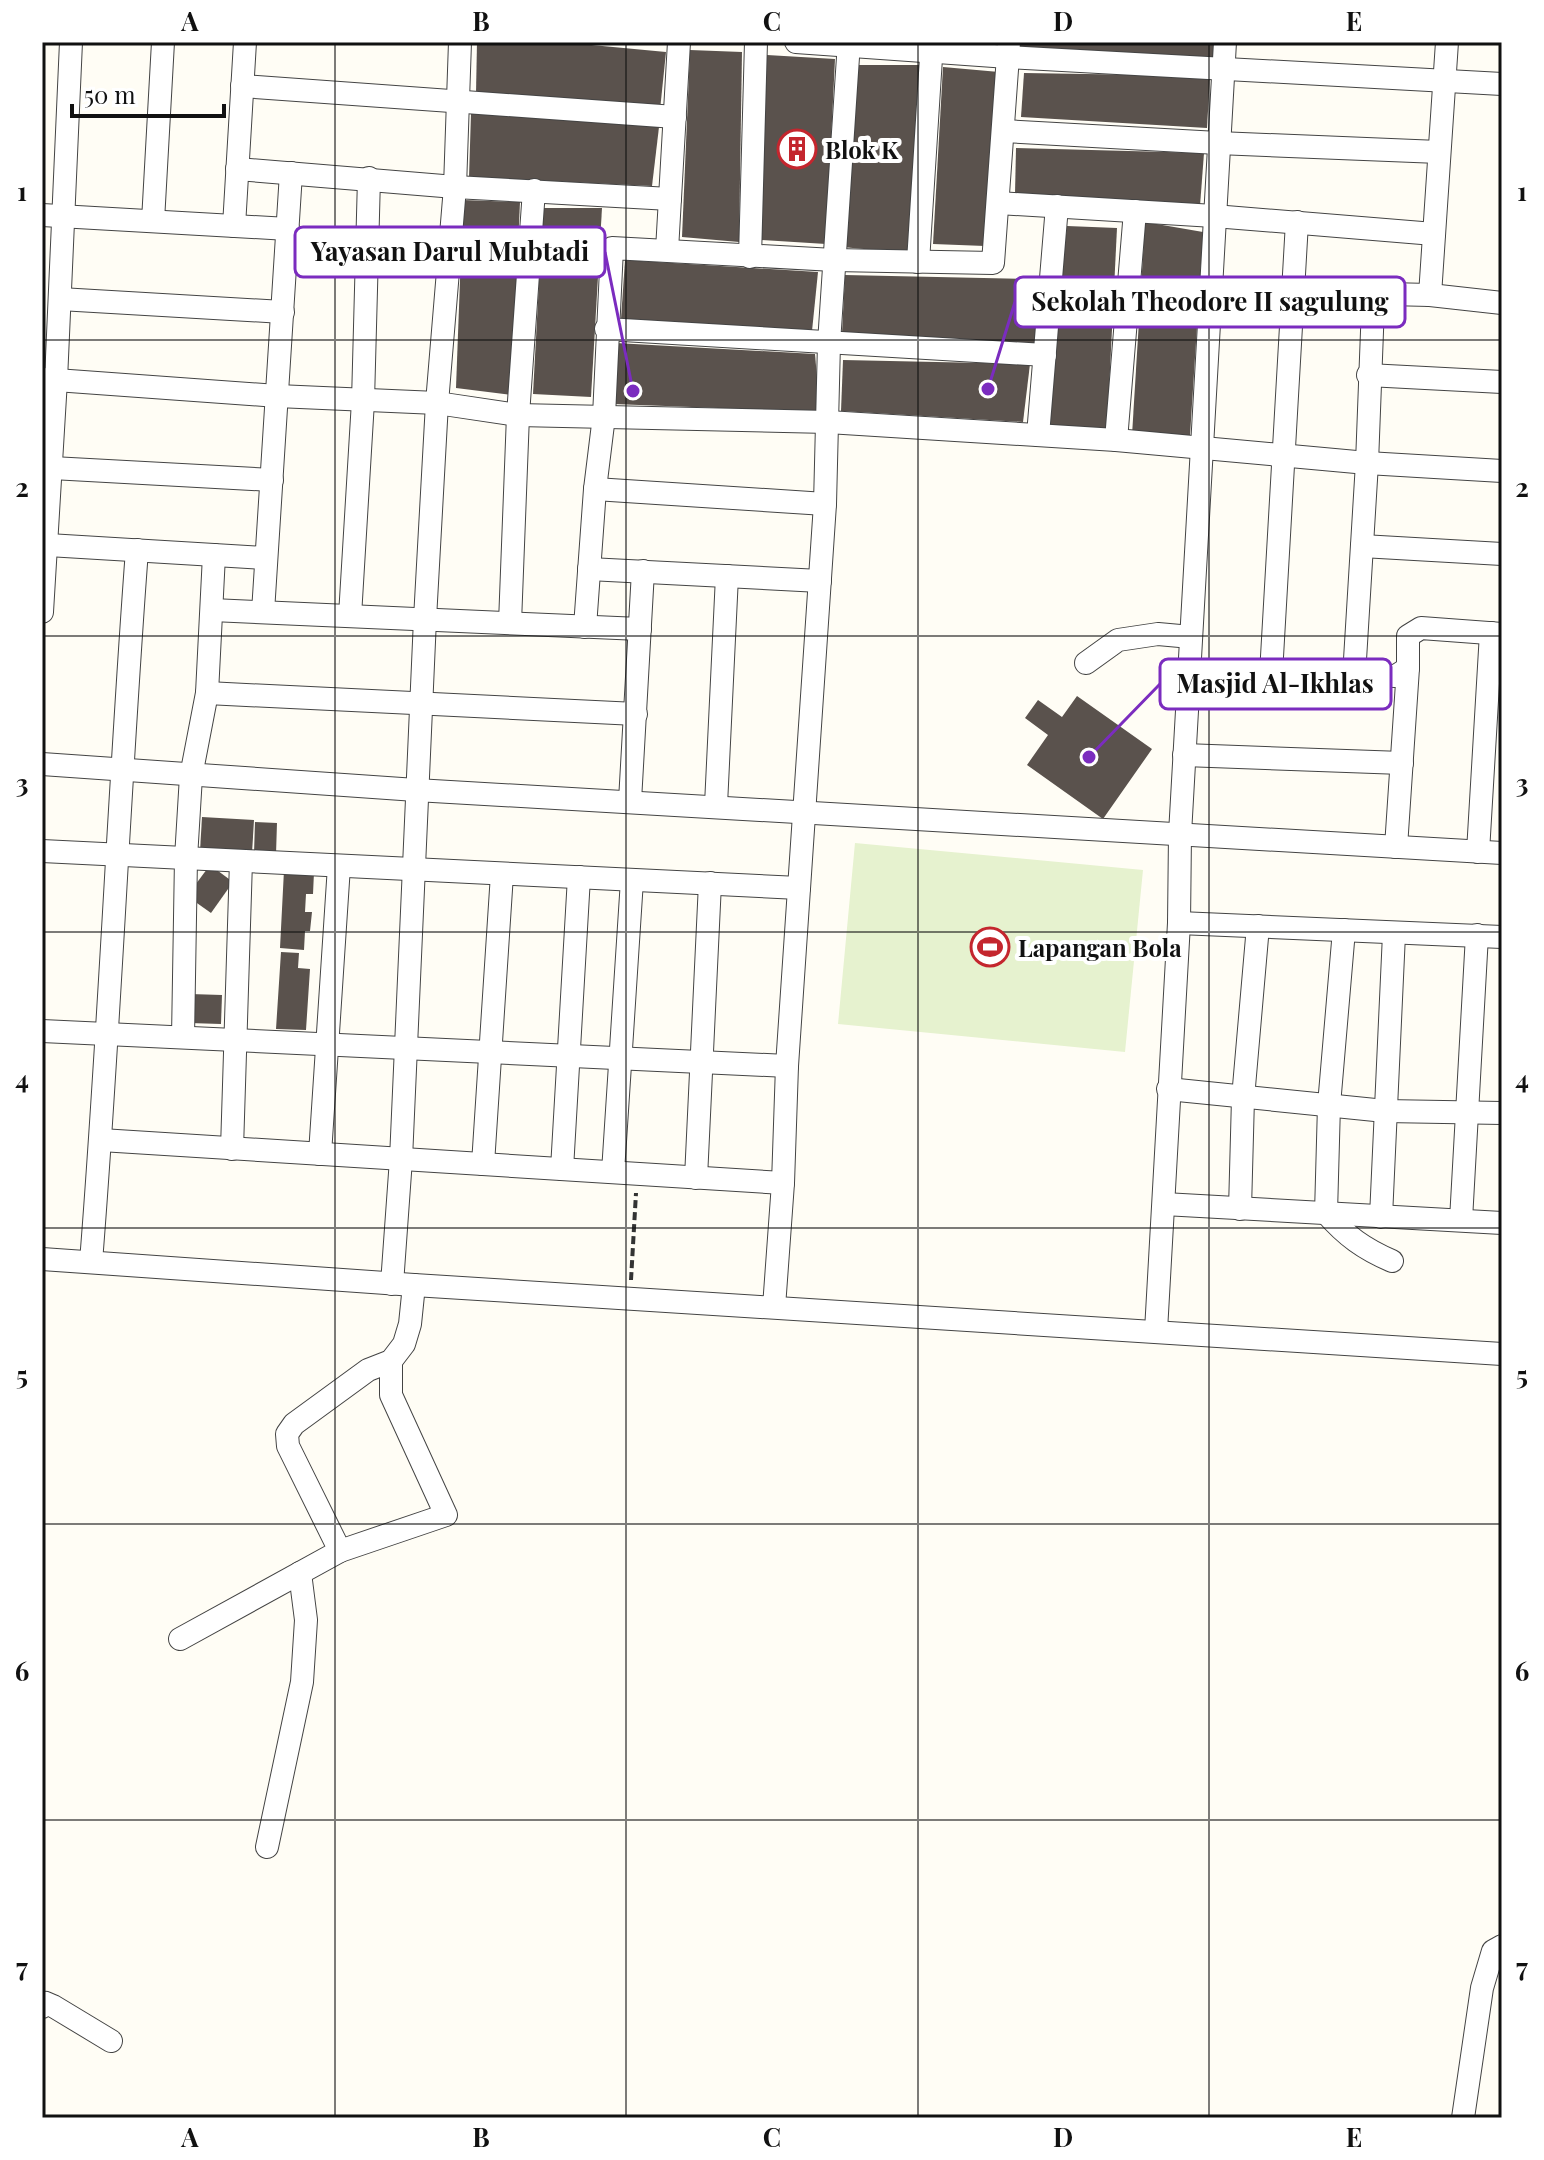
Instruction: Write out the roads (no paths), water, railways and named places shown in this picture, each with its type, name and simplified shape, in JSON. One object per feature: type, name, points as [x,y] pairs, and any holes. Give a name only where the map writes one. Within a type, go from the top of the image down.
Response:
[{"type":"street","points":[[42,612],[52,468],[49,380],[60,299],[53,215],[71,42]]},
{"type":"street","points":[[153,221],[163,42]]},
{"type":"street","points":[[234,226],[245,42]]},
{"type":"street","points":[[340,1551],[288,1446],[287,1434],[294,1424],[368,1370],[391,1361],[404,1344],[410,1324],[403,1285],[401,1159],[404,1048],[437,403],[455,187],[460,42]]},
{"type":"street","points":[[667,250],[679,42]]},
{"type":"street","points":[[750,257],[756,42]]},
{"type":"street","points":[[796,42],[1009,49],[1223,69],[1502,84]]},
{"type":"street","points":[[1156,1331],[1179,923],[1184,755],[1225,42]]},
{"type":"street","points":[[1430,295],[1447,42]]},
{"type":"street","points":[[774,1307],[803,810],[825,504],[829,343],[849,44]]},
{"type":"street","points":[[918,262],[932,46]]},
{"type":"street","points":[[585,627],[595,489],[604,416],[612,248],[750,257],[993,263],[1009,49]]},
{"type":"street","points":[[242,86],[675,117]]},
{"type":"street","points":[[1003,131],[1439,152]]},
{"type":"street","points":[[237,169],[455,187],[670,199]]},
{"type":"street","points":[[263,612],[291,173]]},
{"type":"street","points":[[350,616],[363,401],[369,178]]},
{"type":"street","points":[[510,623],[518,415],[534,190]]},
{"type":"street","points":[[998,203],[1434,234]]},
{"type":"street","points":[[1038,435],[1057,206]]},
{"type":"street","points":[[1116,440],[1135,211]]},
{"type":"street","points":[[53,215],[288,229]]},
{"type":"street","points":[[1271,674],[1297,222]]},
{"type":"street","points":[[1354,676],[1373,305],[1388,294],[1502,303]]},
{"type":"street","points":[[60,299],[283,312]]},
{"type":"street","points":[[606,329],[1045,355]]},
{"type":"street","points":[[1368,375],[1502,382]]},
{"type":"street","points":[[49,380],[277,396],[437,403],[518,415],[828,422],[1038,435],[1367,463],[1502,471]]},
{"type":"street","points":[[52,468],[272,480]]},
{"type":"street","points":[[595,489],[825,504]]},
{"type":"street","points":[[48,545],[266,558]]},
{"type":"street","points":[[1362,546],[1502,554]]},
{"type":"street","points":[[91,1262],[137,550]]},
{"type":"street","points":[[183,1037],[186,858],[191,776],[207,693],[214,555]]},
{"type":"street","points":[[589,569],[820,581]]},
{"type":"street","points":[[630,801],[643,571]]},
{"type":"street","points":[[716,805],[727,576]]},
{"type":"street","points":[[212,610],[640,629]]},
{"type":"street","points":[[1396,847],[1408,636],[1421,628],[1496,633],[1478,852]]},
{"type":"street","points":[[1086,663],[1118,640],[1158,634],[1191,637]]},
{"type":"street","points":[[1189,672],[1396,676],[1408,668]]},
{"type":"street","points":[[207,693],[636,714]]},
{"type":"street","points":[[1184,755],[1402,763]]},
{"type":"street","points":[[42,764],[416,790],[803,810],[1502,853]]},
{"type":"street","points":[[42,851],[799,888]]},
{"type":"street","points":[[232,1149],[241,861]]},
{"type":"street","points":[[320,1154],[339,866]]},
{"type":"street","points":[[483,1164],[502,874]]},
{"type":"street","points":[[562,1169],[579,877]]},
{"type":"street","points":[[613,1172],[632,880]]},
{"type":"street","points":[[696,1178],[710,883]]},
{"type":"street","points":[[1179,923],[1502,937]]},
{"type":"street","points":[[1240,1209],[1243,1098],[1258,926]]},
{"type":"street","points":[[1344,930],[1329,1105],[1326,1213],[1346,1236],[1368,1251],[1392,1261]]},
{"type":"street","points":[[1381,1217],[1394,934]]},
{"type":"street","points":[[1461,1220],[1477,935]]},
{"type":"street","points":[[42,1031],[787,1066]]},
{"type":"street","points":[[1168,1089],[1385,1111],[1502,1113]]},
{"type":"street","points":[[101,1140],[783,1183]]},
{"type":"street","points":[[1164,1204],[1502,1223]]},
{"type":"street","points":[[42,1259],[403,1285],[1502,1354]]},
{"type":"street","points":[[180,1639],[340,1551],[447,1514],[391,1395],[391,1361]]},
{"type":"street","points":[[267,1847],[302,1682],[306,1620],[300,1573]]},
{"type":"street","points":[[1463,2118],[1482,1988],[1493,1951],[1502,1946]]},
{"type":"street","points":[[42,2007],[46,2003],[53,2006],[111,2041]]},
{"type":"place","name":"Blok K","points":[[797,149]]},
{"type":"place","name":"Sekolah Theodore II sagulung","points":[[988,389]]},
{"type":"place","name":"Yayasan Darul Mubtadi","points":[[633,391]]},
{"type":"place","name":"Masjid Al-Ikhlas","points":[[1089,757]]},
{"type":"place","name":"Lapangan Bola","points":[[990,947]]}]
